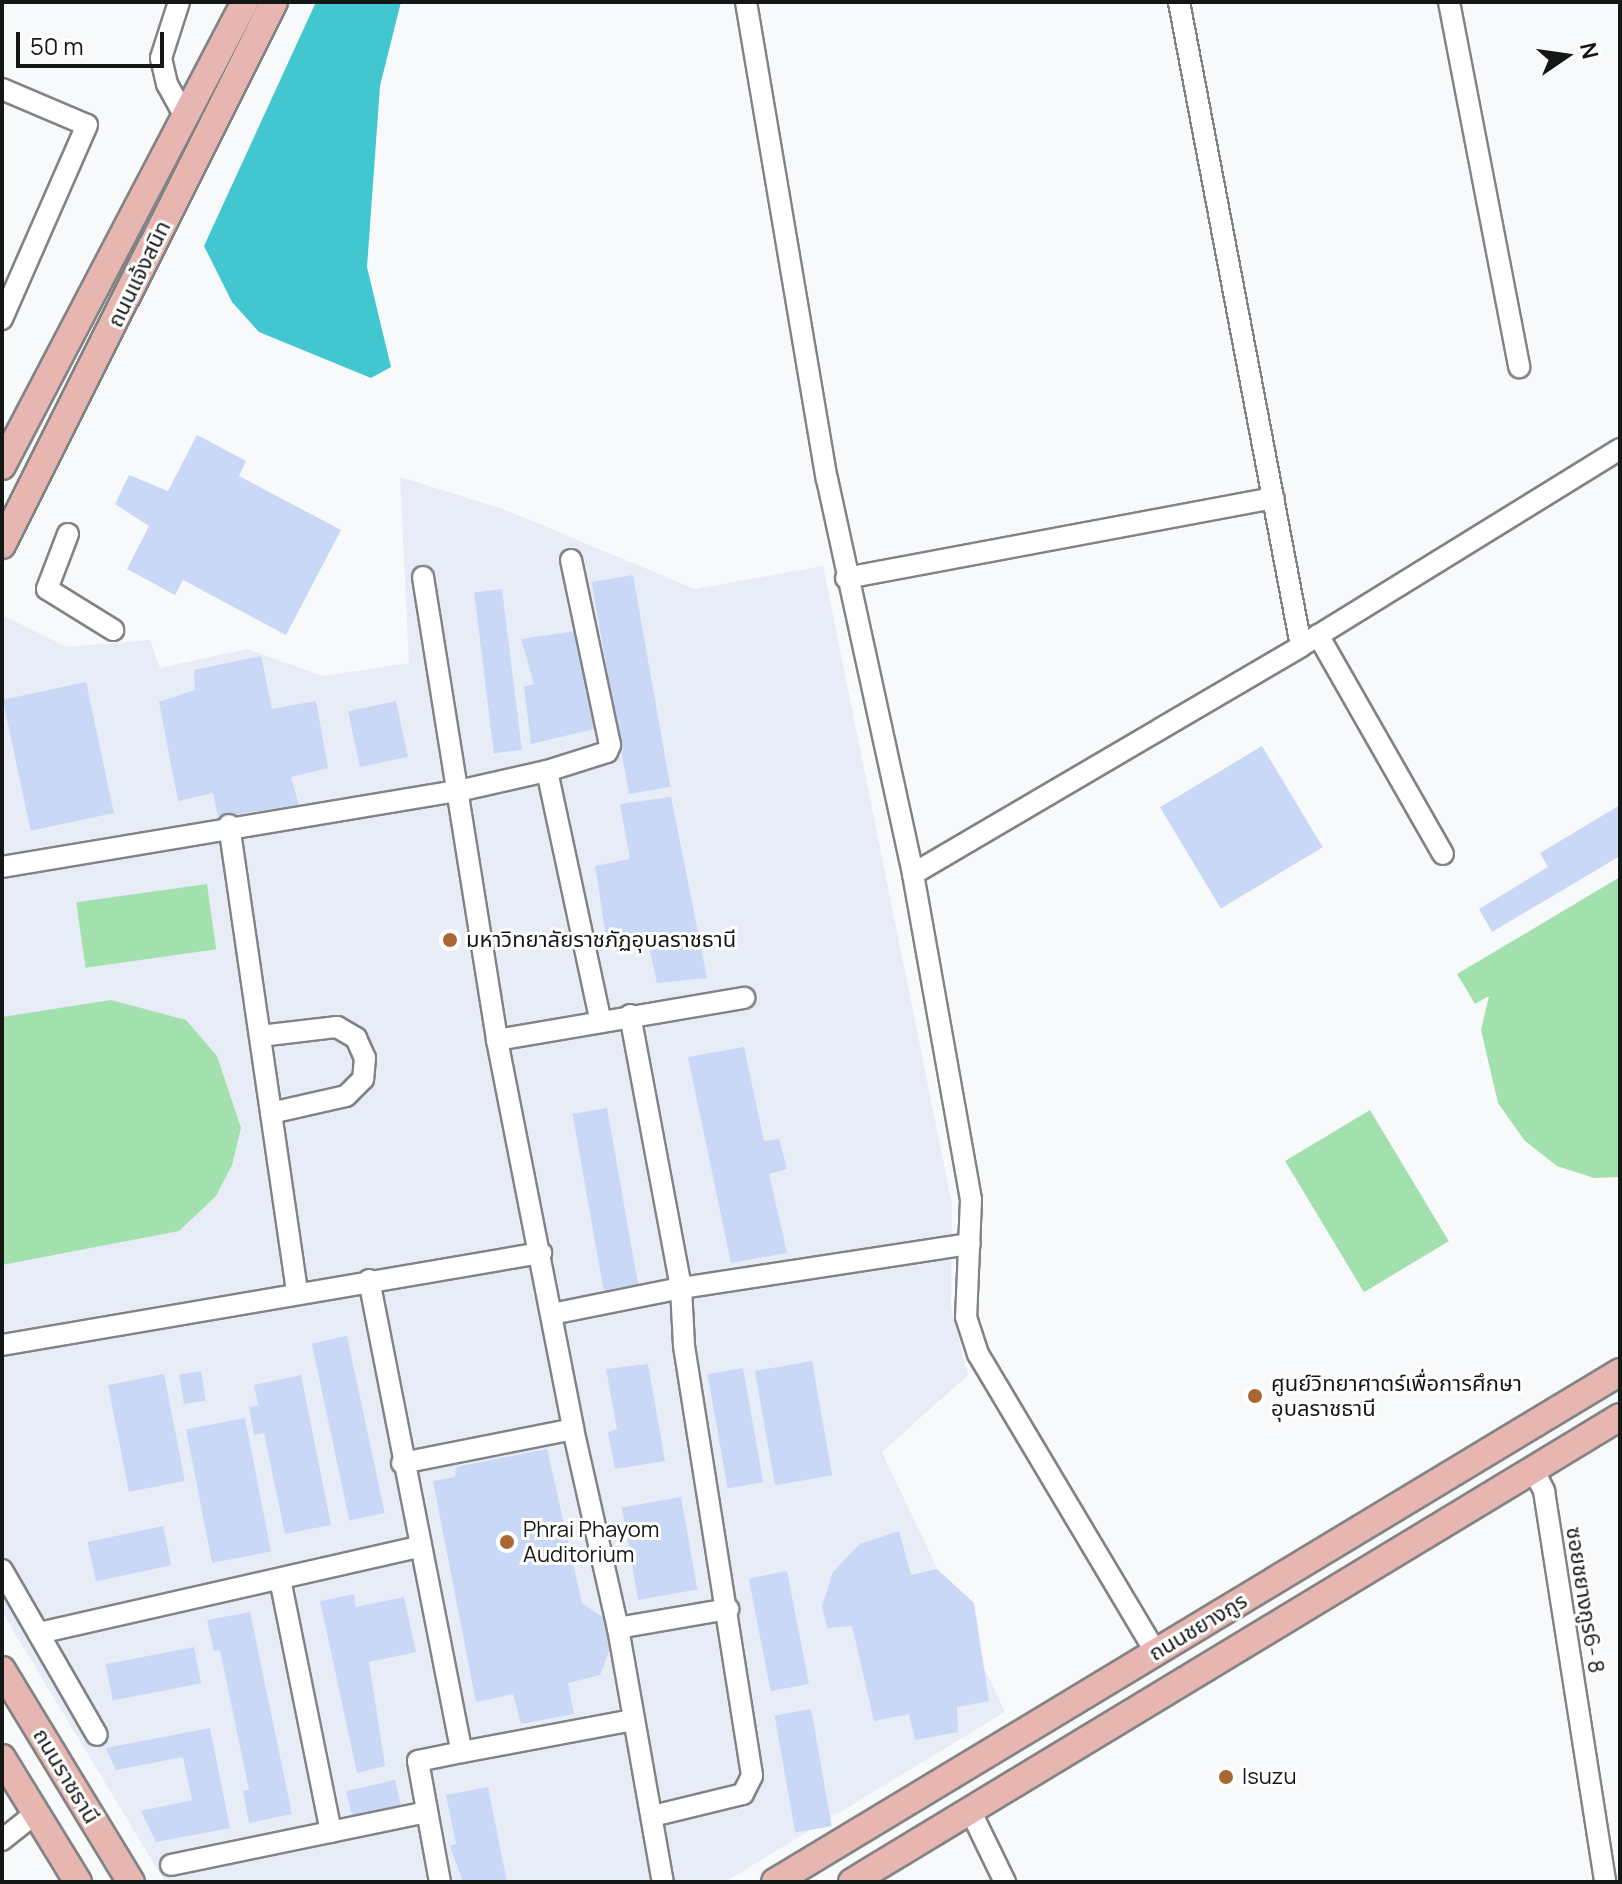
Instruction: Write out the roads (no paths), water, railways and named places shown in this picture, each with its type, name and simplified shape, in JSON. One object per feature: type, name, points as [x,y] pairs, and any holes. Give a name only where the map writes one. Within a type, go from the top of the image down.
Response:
[{"type":"main road","name":"ถนนแจ้งสนิท","points":[[2,466],[245,2]]},
{"type":"main road","name":"ถนนแจ้งสนิท","points":[[2,545],[274,2]]},
{"type":"main road","name":"ถนนชยางกูร","points":[[775,1882],[1620,1372]]},
{"type":"main road","name":"ถนนชยางกูร","points":[[852,1882],[1620,1417]]},
{"type":"main road","name":"ถนนราชธานี","points":[[2,1670],[131,1882]]},
{"type":"main road","name":"ถนนราชธานี","points":[[2,1758],[78,1882]]},
{"type":"street","points":[[179,2],[161,58],[167,84],[185,116]]},
{"type":"street","points":[[746,2],[846,578],[913,874],[971,1200],[966,1317],[978,1354],[1156,1653]]},
{"type":"street","points":[[1179,2],[1274,498],[1310,641],[1443,854]]},
{"type":"street","points":[[1449,2],[1519,367]]},
{"type":"street","points":[[2,89],[87,125],[2,319]]},
{"type":"street","points":[[913,874],[1310,641],[1620,449]]},
{"type":"street","points":[[846,578],[1274,498]]},
{"type":"street","points":[[68,534],[47,589],[113,630]]},
{"type":"street","points":[[2,867],[229,825],[458,791],[547,771],[607,752],[610,745],[571,560]]},
{"type":"street","points":[[423,577],[497,1040],[573,1429],[618,1628],[663,1882]]},
{"type":"street","points":[[547,771],[600,1019]]},
{"type":"street","points":[[229,825],[297,1292]]},
{"type":"street","points":[[497,1040],[600,1019],[744,998]]},
{"type":"street","points":[[630,1015],[681,1288],[684,1346],[728,1609],[752,1783],[743,1794],[653,1816]]},
{"type":"street","points":[[260,1036],[337,1027],[356,1038],[365,1058],[363,1079],[346,1096],[271,1113]]},
{"type":"street","points":[[552,1314],[681,1288],[970,1244]]},
{"type":"street","points":[[2,1345],[297,1292],[541,1253]]},
{"type":"street","points":[[369,1280],[402,1463],[462,1752]]},
{"type":"street","points":[[402,1463],[573,1429]]},
{"type":"street","name":"ซอยชยางกูร6- 8","points":[[1533,1469],[1544,1491],[1605,1882]]},
{"type":"street","points":[[39,1633],[419,1547]]},
{"type":"street","points":[[2,1570],[97,1735]]},
{"type":"street","points":[[280,1579],[331,1832]]},
{"type":"street","points":[[618,1628],[728,1609]]},
{"type":"street","points":[[440,1882],[418,1761],[633,1720]]},
{"type":"street","points":[[970,1810],[1005,1882]]},
{"type":"street","points":[[171,1865],[427,1812]]},
{"type":"street","points":[[2,1840],[36,1813]]},
{"type":"water","points":[[316,2],[401,2],[380,86],[367,267],[391,367],[371,378],[259,332],[232,302],[204,246]]},
{"type":"place","name":"มหาวิทยาลัยราชภัฏอุบลราชธานี","points":[[450,940]]},
{"type":"place","name":"ศูนย์วิทยาศาตร์เพื่อการศึกษา อุบลราชธานี","points":[[1255,1396]]},
{"type":"place","name":"Phrai Phayom Auditorium","points":[[507,1542]]},
{"type":"place","name":"Isuzu","points":[[1226,1777]]}]
